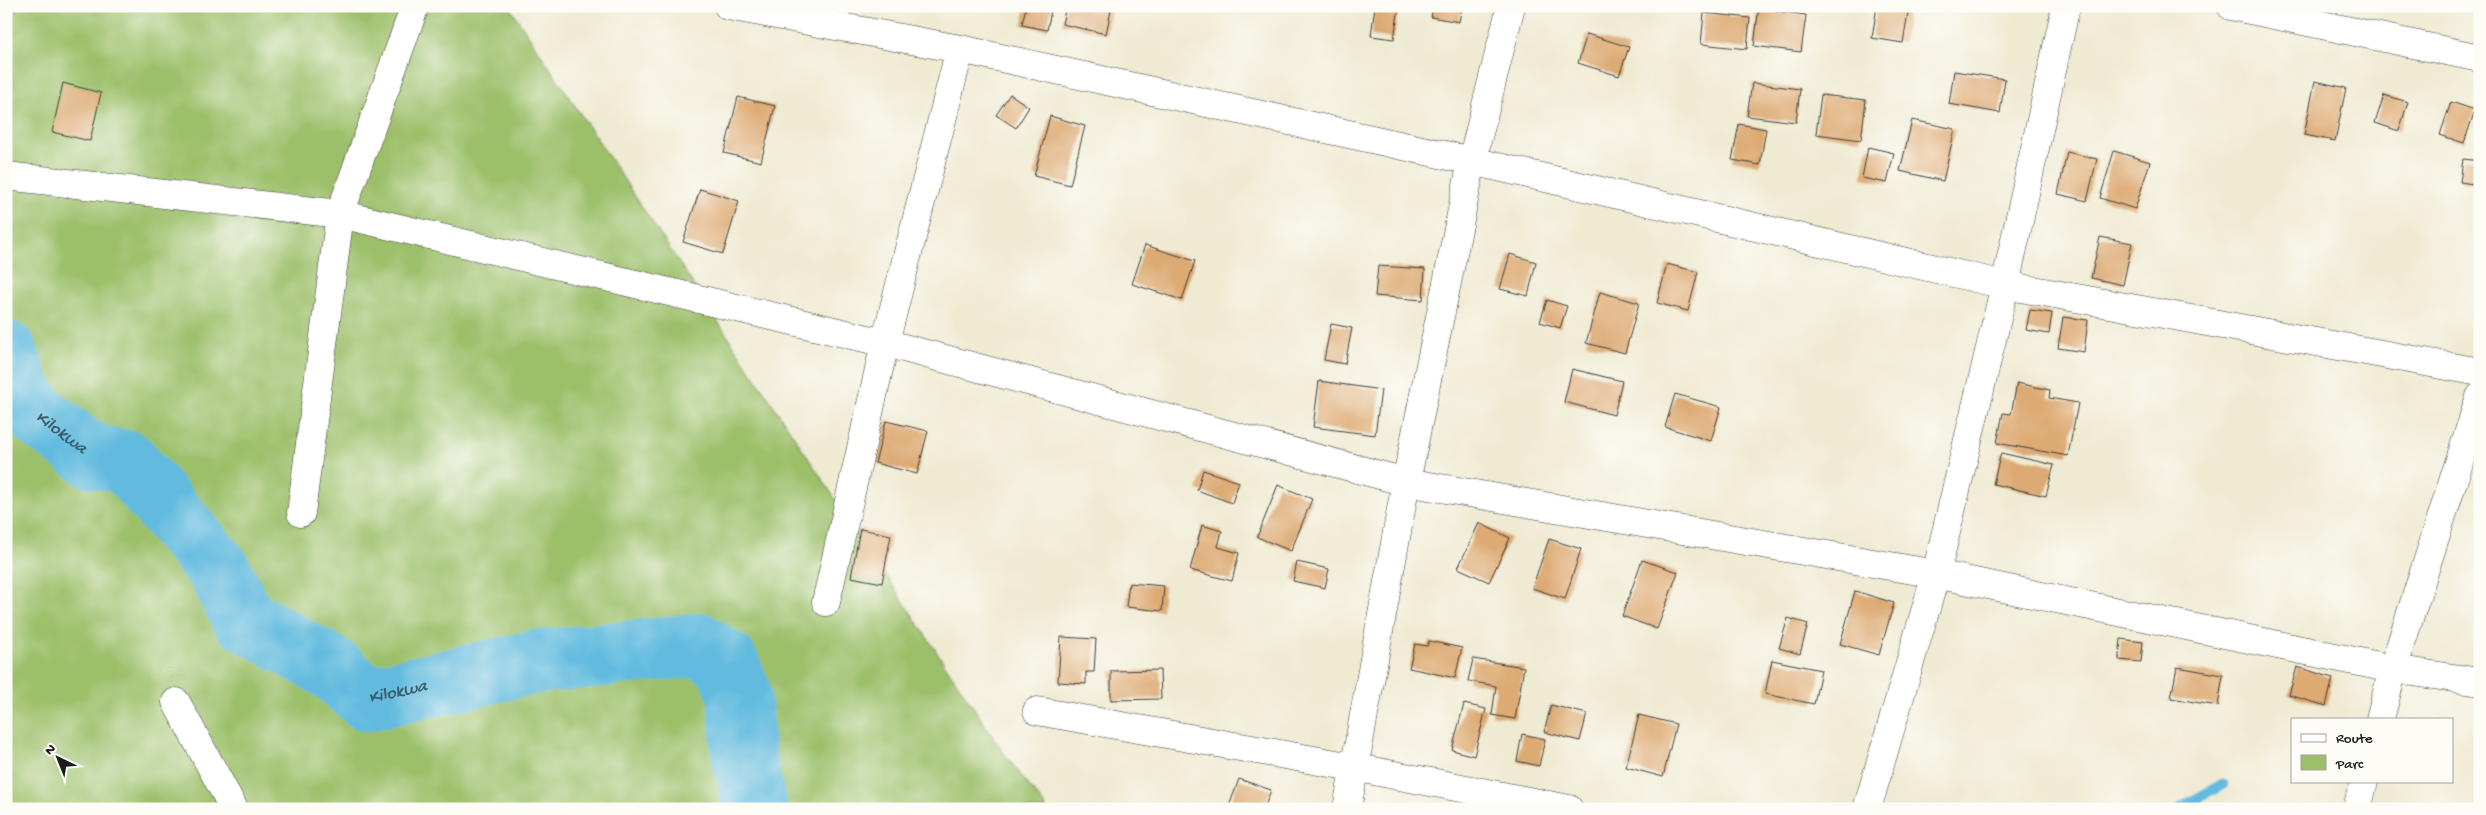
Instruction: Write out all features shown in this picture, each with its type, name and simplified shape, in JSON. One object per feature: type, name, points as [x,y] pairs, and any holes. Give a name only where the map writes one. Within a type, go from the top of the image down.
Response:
[{"type":"street","points":[[301,512],[340,214],[415,6]]},
{"type":"street","points":[[728,6],[960,49],[1472,161],[2005,285],[2480,372]]},
{"type":"street","points":[[1347,809],[1353,767],[1406,482],[1472,161],[1511,6]]},
{"type":"street","points":[[1866,809],[1936,574],[2005,285],[2066,6]]},
{"type":"street","points":[[2232,6],[2480,58]]},
{"type":"street","points":[[826,602],[884,343],[960,49]]},
{"type":"street","points":[[6,176],[340,214],[884,343],[1406,482],[1936,574],[2393,669],[2480,682]]},
{"type":"street","points":[[2380,718],[2393,669],[2480,397]]},
{"type":"street","points":[[176,702],[234,809]]},
{"type":"street","points":[[1037,711],[1353,767],[1569,809]]},
{"type":"street","points":[[2357,809],[2364,782]]},
{"type":"green space","points":[[6,6],[509,6],[1003,752],[1047,809],[6,809]]},
{"type":"building","points":[[1026,6],[1052,6],[1047,30],[1022,25]]},
{"type":"building","points":[[1066,6],[1112,6],[1106,34],[1062,24]]},
{"type":"building","points":[[1375,6],[1399,7],[1394,39],[1371,36]]},
{"type":"building","points":[[1433,6],[1462,6],[1459,22],[1431,17]]},
{"type":"building","points":[[1759,6],[1776,6],[1776,11],[1806,15],[1801,52],[1754,46]]},
{"type":"building","points":[[1877,6],[1909,6],[1903,43],[1872,38]]},
{"type":"building","points":[[1704,13],[1750,18],[1747,49],[1701,44]]},
{"type":"building","points":[[1587,34],[1629,47],[1619,76],[1578,63]]},
{"type":"building","points":[[1954,71],[2005,79],[2000,113],[1949,104]]},
{"type":"building","points":[[2315,81],[2346,88],[2335,141],[2304,135]]},
{"type":"building","points":[[63,83],[101,93],[90,141],[52,132]]},
{"type":"building","points":[[1752,83],[1800,89],[1796,122],[1747,116]]},
{"type":"building","points":[[1010,94],[1029,107],[1016,128],[996,115]]},
{"type":"building","points":[[1821,95],[1866,100],[1861,140],[1816,134]]},
{"type":"building","points":[[2384,95],[2408,102],[2399,131],[2375,123]]},
{"type":"building","points":[[738,97],[775,106],[761,162],[724,153]]},
{"type":"building","points":[[2451,102],[2475,110],[2464,143],[2440,135]]},
{"type":"building","points":[[1050,116],[1085,126],[1070,185],[1034,176]]},
{"type":"building","points":[[1912,120],[1955,129],[1943,181],[1900,171]]},
{"type":"building","points":[[1739,124],[1766,129],[1760,165],[1732,160]]},
{"type":"building","points":[[1868,147],[1894,153],[1887,183],[1862,178]]},
{"type":"building","points":[[2114,151],[2150,162],[2135,209],[2100,198]]},
{"type":"building","points":[[2067,152],[2097,159],[2087,201],[2058,194]]},
{"type":"building","points":[[2463,159],[2480,161],[2480,185],[2460,182]]},
{"type":"building","points":[[700,189],[739,201],[723,254],[683,242]]},
{"type":"building","points":[[2100,237],[2132,243],[2123,285],[2091,278]]},
{"type":"building","points":[[1145,245],[1195,261],[1182,300],[1132,284]]},
{"type":"building","points":[[1510,254],[1536,262],[1528,296],[1500,289]]},
{"type":"building","points":[[1667,264],[1698,272],[1688,311],[1657,303]]},
{"type":"building","points":[[1378,266],[1425,269],[1423,300],[1375,296]]},
{"type":"building","points":[[1600,292],[1639,303],[1625,353],[1586,343]]},
{"type":"building","points":[[1547,300],[1567,306],[1560,328],[1540,322]]},
{"type":"building","points":[[2030,310],[2052,313],[2049,334],[2026,330]]},
{"type":"building","points":[[2063,317],[2088,320],[2084,352],[2058,348]]},
{"type":"building","points":[[1331,324],[1352,328],[1345,364],[1324,360]]},
{"type":"building","points":[[1572,369],[1622,381],[1614,415],[1564,402]]},
{"type":"building","points":[[1319,381],[1381,390],[1375,435],[1313,427]]},
{"type":"building","points":[[2017,383],[2050,390],[2049,398],[2078,403],[2068,456],[1997,443],[2003,413],[2011,414]]},
{"type":"building","points":[[1675,394],[1721,407],[1711,441],[1665,427]]},
{"type":"building","points":[[886,421],[928,431],[917,474],[875,463]]},
{"type":"building","points":[[2001,453],[2054,465],[2046,496],[1993,484]]},
{"type":"building","points":[[1203,470],[1239,482],[1232,503],[1197,490]]},
{"type":"building","points":[[1278,485],[1312,499],[1291,551],[1257,537]]},
{"type":"building","points":[[1479,523],[1510,538],[1489,582],[1458,568]]},
{"type":"building","points":[[1202,525],[1222,531],[1218,547],[1239,553],[1232,581],[1190,570]]},
{"type":"building","points":[[860,529],[891,535],[882,583],[851,577]]},
{"type":"building","points":[[1549,539],[1581,549],[1565,599],[1532,588]]},
{"type":"building","points":[[1642,560],[1678,572],[1657,629],[1622,616]]},
{"type":"building","points":[[1297,562],[1329,569],[1325,588],[1293,581]]},
{"type":"building","points":[[1129,583],[1164,586],[1162,611],[1126,607]]},
{"type":"building","points":[[1855,591],[1894,603],[1879,655],[1840,644]]},
{"type":"building","points":[[1788,618],[1808,624],[1800,654],[1779,648]]},
{"type":"building","points":[[1061,637],[1096,639],[1094,672],[1086,672],[1086,684],[1058,682]]},
{"type":"building","points":[[2121,639],[2143,642],[2141,662],[2119,660]]},
{"type":"building","points":[[1429,641],[1462,648],[1455,678],[1409,668],[1415,644],[1427,646]]},
{"type":"building","points":[[1473,659],[1524,667],[1515,719],[1492,715],[1496,686],[1468,681]]},
{"type":"building","points":[[1772,660],[1821,670],[1814,704],[1765,694]]},
{"type":"building","points":[[2177,667],[2223,675],[2218,706],[2171,698]]},
{"type":"building","points":[[2297,667],[2333,678],[2326,706],[2289,695]]},
{"type":"building","points":[[1160,670],[1161,699],[1111,700],[1111,671]]},
{"type":"building","points":[[1464,704],[1486,709],[1474,756],[1452,750]]},
{"type":"building","points":[[1551,705],[1587,714],[1580,741],[1544,732]]},
{"type":"building","points":[[1639,715],[1676,724],[1663,777],[1626,767]]},
{"type":"building","points":[[1522,734],[1545,739],[1539,766],[1517,761]]},
{"type":"building","points":[[1239,779],[1271,790],[1264,809],[1228,809]]},
{"type":"waterway","name":"Kilokwa","points":[[6,353],[20,393],[40,417],[92,456],[127,462],[219,570],[243,618],[333,669],[367,699],[535,662],[700,645],[727,663],[739,692],[744,760],[756,809]]},
{"type":"waterway","points":[[2179,809],[2223,784]]}]
